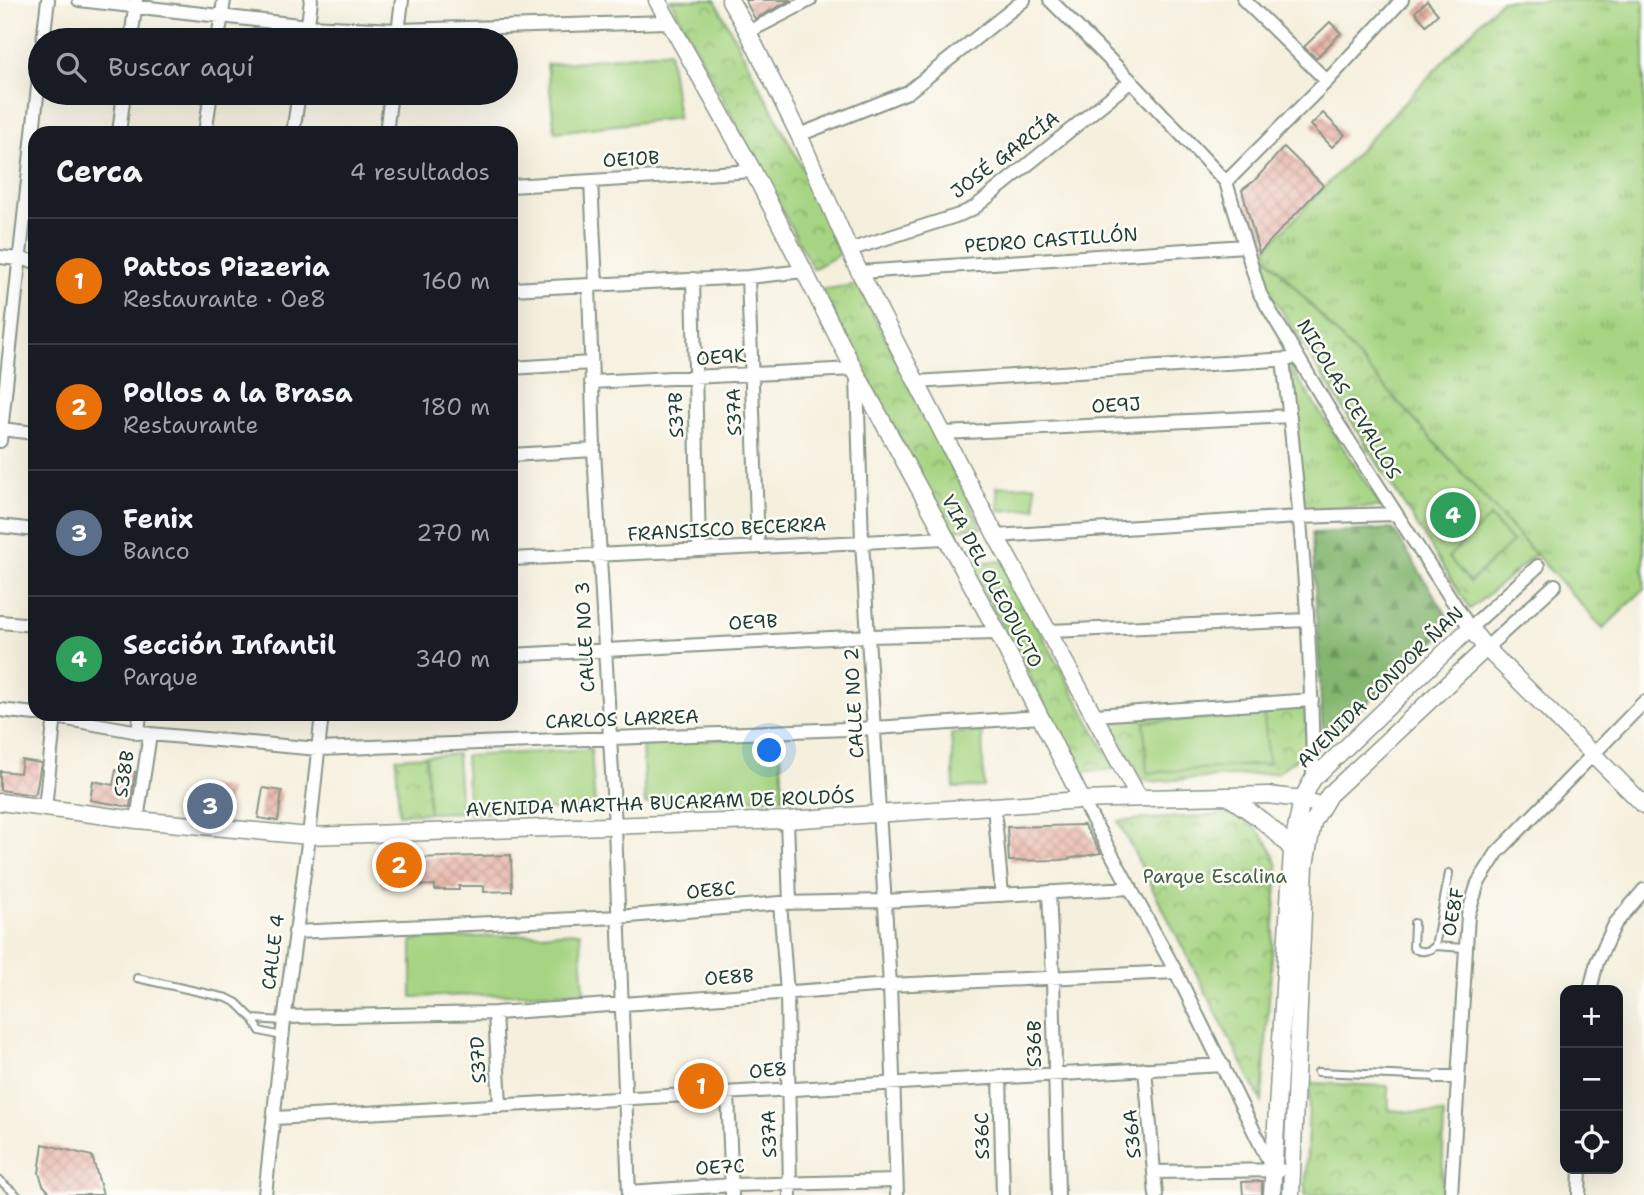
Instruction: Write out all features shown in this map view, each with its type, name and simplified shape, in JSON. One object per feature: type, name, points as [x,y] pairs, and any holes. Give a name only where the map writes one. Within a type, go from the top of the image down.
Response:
[{"type":"street","points":[[44,28],[48,0]]},
{"type":"street","points":[[79,0],[136,2],[222,16],[328,28]]},
{"type":"street","points":[[220,28],[223,0]]},
{"type":"street","points":[[308,26],[311,0]]},
{"type":"street","points":[[399,28],[402,0]]},
{"type":"street","name":"VIA DEL OLEODUCTO","points":[[657,0],[753,171],[855,372],[998,633],[1082,800],[1176,972],[1273,1170]]},
{"type":"street","name":"VIA DEL OLEODUCTO","points":[[730,0],[799,135],[849,250],[916,382],[996,536],[1139,798]]},
{"type":"street","points":[[748,32],[810,0]]},
{"type":"street","points":[[799,135],[908,92],[1024,0]]},
{"type":"street","name":"NICOLAS CEVALLOS","points":[[1050,0],[1226,182],[1260,294],[1335,419],[1470,628],[1486,648],[1644,805]]},
{"type":"street","points":[[1244,0],[1327,81]]},
{"type":"street","points":[[1226,182],[1327,81],[1402,0]]},
{"type":"street","points":[[133,28],[136,2]]},
{"type":"street","points":[[518,29],[668,22]]},
{"type":"street","name":"JOSÉ GARCÍA","points":[[849,250],[974,208],[1131,81]]},
{"type":"street","points":[[35,126],[37,105]]},
{"type":"street","points":[[120,126],[122,105]]},
{"type":"street","points":[[206,126],[209,105]]},
{"type":"street","points":[[294,126],[297,105]]},
{"type":"street","points":[[387,126],[390,105]]},
{"type":"street","name":"OE10B","points":[[518,186],[753,171]]},
{"type":"street","name":"CALLE NO 3","points":[[591,181],[591,382],[615,827],[629,1194]]},
{"type":"street","points":[[28,191],[1,435],[28,433]]},
{"type":"street","name":"PEDRO CASTILLÓN","points":[[860,272],[1245,247]]},
{"type":"street","points":[[0,257],[28,260]]},
{"type":"street","points":[[518,289],[748,277],[804,271]]},
{"type":"street","name":"S37A","points":[[748,277],[758,546]]},
{"type":"street","name":"S37B","points":[[693,279],[699,550]]},
{"type":"street","points":[[916,382],[1300,358]]},
{"type":"street","points":[[1283,360],[1307,620],[1313,779]]},
{"type":"street","points":[[518,368],[591,363]]},
{"type":"street","name":"OE9K","points":[[591,382],[855,372]]},
{"type":"street","name":"CALLE NO 2","points":[[855,372],[862,541],[890,985],[897,1195]]},
{"type":"street","name":"OE9J","points":[[944,433],[1290,415]]},
{"type":"street","points":[[518,455],[594,450]]},
{"type":"street","points":[[996,536],[1298,517],[1395,514]]},
{"type":"street","points":[[0,526],[28,529]]},
{"type":"street","name":"FRANSISCO BECERRA","points":[[518,559],[946,538]]},
{"type":"street","name":"AVENIDA CONDOR ÑAN","points":[[1272,1195],[1292,850],[1302,799],[1313,779],[1538,566]]},
{"type":"street","points":[[1292,1195],[1305,865],[1312,822],[1329,795],[1555,585]]},
{"type":"street","points":[[1050,631],[1307,620]]},
{"type":"street","points":[[0,622],[28,624]]},
{"type":"street","name":"OE9B","points":[[518,655],[869,636],[998,633]]},
{"type":"street","points":[[1094,715],[1312,700]]},
{"type":"street","name":"OE8F","points":[[1451,1195],[1465,948],[1468,915],[1478,884],[1497,853],[1644,702]]},
{"type":"street","name":"CARLOS LARREA","points":[[0,710],[28,713]]},
{"type":"street","name":"CARLOS LARREA","points":[[85,721],[144,733],[318,749],[609,740],[875,728],[1040,717]]},
{"type":"street","points":[[45,808],[54,721]]},
{"type":"street","name":"S38B","points":[[137,820],[144,733],[141,721]]},
{"type":"street","name":"CALLE 4","points":[[265,1195],[321,721]]},
{"type":"street","points":[[1227,796],[1258,817],[1283,838],[1292,850]]},
{"type":"street","name":"AVENIDA MARTHA BUCARAM DE ROLDÓS","points":[[0,802],[137,820],[309,836],[787,820],[1139,798],[1268,796],[1302,799],[1321,806]]},
{"type":"street","points":[[994,806],[1002,895]]},
{"type":"street","name":"S37A","points":[[787,820],[785,903],[790,1190]]},
{"type":"street","name":"OE8C","points":[[295,932],[618,917],[785,903],[884,901],[1130,888]]},
{"type":"street","points":[[1591,985],[1597,962],[1615,924],[1644,890]]},
{"type":"street","name":"S36B","points":[[1049,892],[1058,1195]]},
{"type":"street","name":"OE8B","points":[[284,1019],[495,1013],[890,985],[1176,972]]},
{"type":"street","name":"S37D","points":[[495,1013],[500,1106]]},
{"type":"street","name":"OE8","points":[[275,1118],[1223,1065]]},
{"type":"street","name":"S36A","points":[[1145,1069],[1156,1195]]},
{"type":"street","name":"S36C","points":[[1000,1076],[1003,1195]]},
{"type":"street","points":[[1438,1077],[1457,1077]]},
{"type":"street","points":[[728,1093],[732,1190]]},
{"type":"street","points":[[1154,1172],[1292,1171]]},
{"type":"street","points":[[1579,1195],[1580,1174]]},
{"type":"street","name":"OE7C","points":[[629,1194],[790,1190],[896,1181]]},
{"type":"lane","points":[[1435,946],[1449,873]]},
{"type":"lane","points":[[1414,923],[1414,950],[1427,951],[1435,946],[1465,948]]},
{"type":"lane","points":[[137,978],[228,998],[253,1019],[260,1031],[282,1037]]},
{"type":"lane","points":[[253,1019],[284,1019]]},
{"type":"lane","points":[[1318,1072],[1438,1077]]},
{"type":"lane","points":[[0,1181],[17,1195]]},
{"type":"green space","points":[[670,0],[715,0],[816,194],[839,255],[813,269]]},
{"type":"green space","points":[[1501,0],[1644,0],[1644,589],[1603,629],[1263,252]]},
{"type":"green space","points":[[669,51],[678,118],[555,132],[547,65]]},
{"type":"green space","points":[[1263,252],[1536,555],[1470,609],[1269,291]]},
{"type":"green space","points":[[858,284],[982,528],[950,530],[820,290]]},
{"type":"green space","points":[[1289,365],[1382,507],[1303,508]]},
{"type":"green space","points":[[1035,485],[1036,508],[999,511],[997,487]]},
{"type":"green space","points":[[1490,517],[1512,542],[1470,582],[1448,557]]},
{"type":"green space","points":[[1393,529],[1453,625],[1323,743],[1312,533]]},
{"type":"green space","points":[[1002,561],[1115,769],[1081,772],[968,563]]},
{"type":"green space","points":[[1305,706],[1307,751],[1276,773],[1148,782],[1143,780],[1108,719]]},
{"type":"green space","points":[[1264,715],[1268,764],[1147,773],[1144,722]]},
{"type":"green space","points":[[982,732],[984,787],[954,788],[951,733]]},
{"type":"green space","points":[[780,737],[783,797],[645,804],[642,743]]},
{"type":"green space","points":[[591,749],[595,807],[469,814],[465,756]]},
{"type":"green space","points":[[457,754],[461,812],[429,813],[426,756]]},
{"type":"green space","points":[[426,756],[429,813],[399,814],[396,758]]},
{"type":"green space","name":"Parque Escalina","points":[[1234,814],[1262,835],[1278,866],[1262,1102],[1118,821]]},
{"type":"green space","points":[[580,932],[584,992],[412,997],[412,940]]},
{"type":"green space","points":[[1310,1083],[1388,1086],[1389,1110],[1444,1114],[1442,1195],[1305,1195]]},
{"type":"building","points":[[745,0],[791,0],[755,19]]},
{"type":"building","points":[[1427,1],[1438,14],[1426,25],[1415,12]]},
{"type":"building","points":[[1330,22],[1341,33],[1316,58],[1304,47]]},
{"type":"building","points":[[1323,113],[1345,135],[1332,147],[1311,125]]},
{"type":"building","points":[[1284,147],[1323,185],[1259,253],[1242,190],[1254,181]]},
{"type":"building","points":[[22,760],[41,763],[36,793],[33,795],[0,790],[0,771],[20,773]]},
{"type":"building","points":[[116,770],[135,772],[130,807],[90,800],[93,781],[113,785]]},
{"type":"building","points":[[207,785],[230,789],[226,813],[203,809]]},
{"type":"building","points":[[263,788],[282,791],[278,821],[258,818]]},
{"type":"building","points":[[1084,825],[1101,853],[1061,860],[1009,861],[1007,827]]},
{"type":"building","points":[[511,855],[512,891],[484,892],[484,886],[459,886],[459,890],[435,890],[435,885],[382,887],[382,859]]},
{"type":"building","points":[[43,1144],[92,1156],[103,1195],[52,1195],[43,1185],[39,1173]]},
{"type":"building","points":[[1262,1181],[1262,1195],[1243,1195],[1242,1182]]},
{"type":"place","name":"Sección Infantil","points":[[1453,515]]},
{"type":"place","name":"Fenix","points":[[210,806]]},
{"type":"place","name":"Pollos a la Brasa","points":[[399,865]]},
{"type":"place","name":"Pattos Pizzeria","points":[[701,1086]]}]
